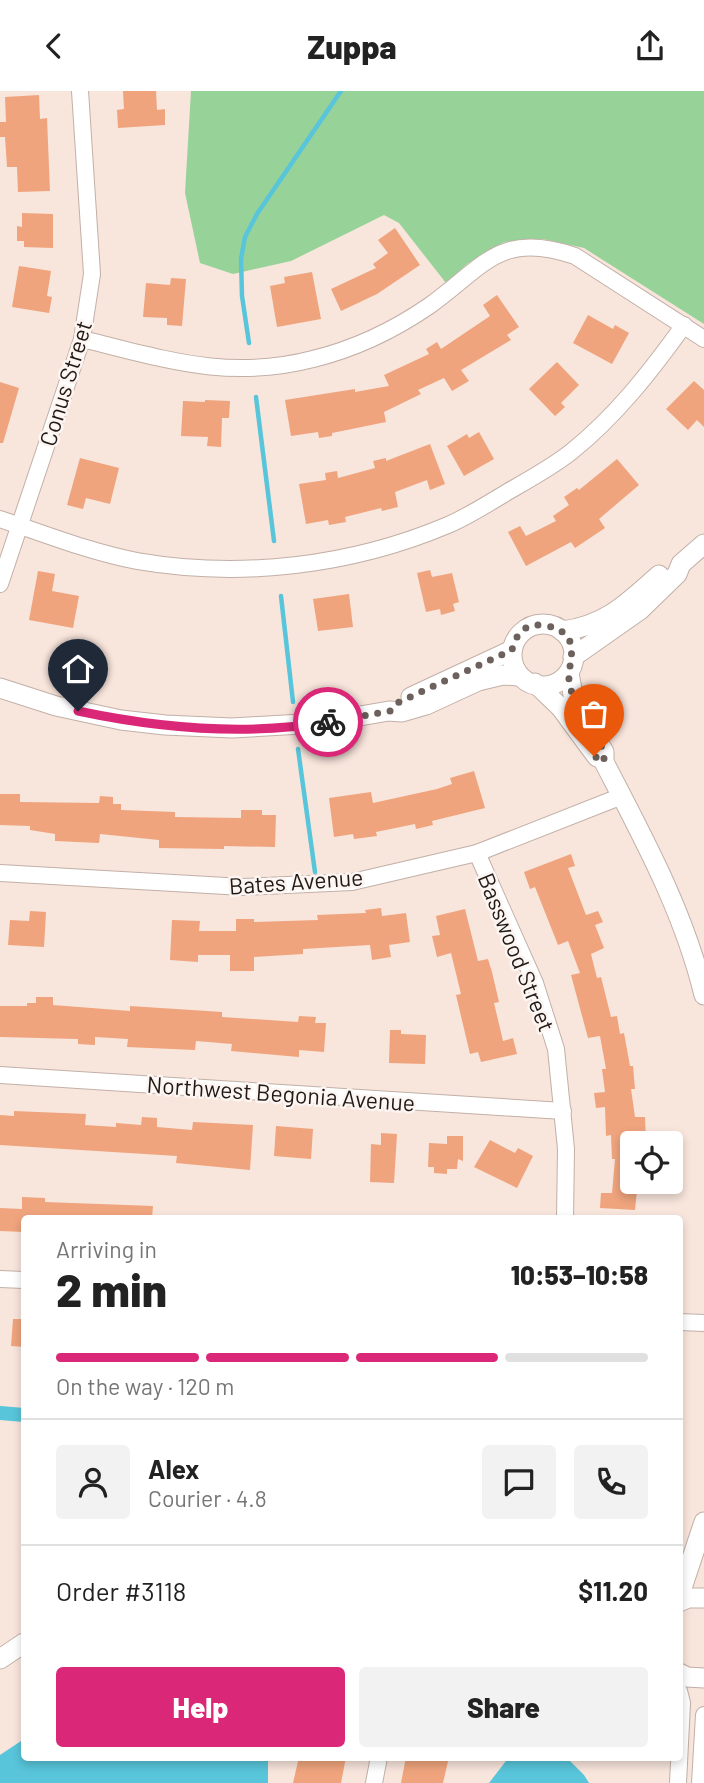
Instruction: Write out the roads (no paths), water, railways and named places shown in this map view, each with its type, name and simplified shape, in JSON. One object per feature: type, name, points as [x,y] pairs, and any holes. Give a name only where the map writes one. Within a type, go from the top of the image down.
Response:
[{"type":"street","name":"Conus Street","points":[[0,584],[82,339],[92,274],[80,91]]},
{"type":"street","points":[[82,339],[207,368],[242,369],[310,360],[376,337],[427,307],[490,257],[516,248],[529,247],[553,249],[575,256],[704,339]]},
{"type":"street","points":[[0,519],[135,560],[242,569],[326,562],[418,537],[477,510],[571,452],[619,407],[645,378],[684,325]]},
{"type":"street","points":[[0,688],[56,706],[121,720],[165,725],[260,728],[319,723],[390,711],[402,712],[426,705],[490,677],[554,684],[571,665],[640,610],[677,574],[681,564],[704,544]]},
{"type":"street","points":[[604,762],[594,756],[561,708],[515,669],[512,650],[518,636],[532,625],[544,625],[562,631],[591,625],[605,618],[622,607],[670,565],[681,564]]},
{"type":"street","points":[[562,631],[571,646],[575,700],[604,752],[604,762],[674,902],[695,959],[704,995]]},
{"type":"street","points":[[390,711],[397,703],[512,650]]},
{"type":"street","name":"Bates Avenue","points":[[0,873],[243,887],[352,882],[477,853],[622,796]]},
{"type":"street","name":"Basswood Street","points":[[477,853],[535,983],[556,1049],[566,1149],[565,1215]]},
{"type":"street","name":"Northwest Begonia Avenue","points":[[0,1075],[563,1111]]},
{"type":"street","points":[[0,1279],[21,1280]]},
{"type":"street","points":[[683,1321],[704,1323]]},
{"type":"street","points":[[683,1587],[704,1522]]},
{"type":"street","points":[[683,1599],[704,1598]]},
{"type":"street","points":[[0,1659],[21,1645]]},
{"type":"street","points":[[683,1675],[704,1678]]},
{"type":"street","points":[[700,1783],[704,1714]]},
{"type":"street","points":[[374,1783],[378,1761]]},
{"type":"street","points":[[678,1783],[679,1761]]},
{"type":"water","points":[[21,1741],[21,1761],[268,1761],[268,1783],[0,1783],[0,1755]]},
{"type":"water","points":[[506,1761],[570,1761],[589,1783],[489,1783]]},
{"type":"waterway","points":[[249,343],[242,296],[241,259],[245,237],[257,214],[341,91]]},
{"type":"waterway","points":[[256,397],[274,541]]},
{"type":"waterway","points":[[281,596],[293,702]]},
{"type":"waterway","points":[[298,749],[315,872]]},
{"type":"waterway","points":[[0,1413],[21,1415]]}]
